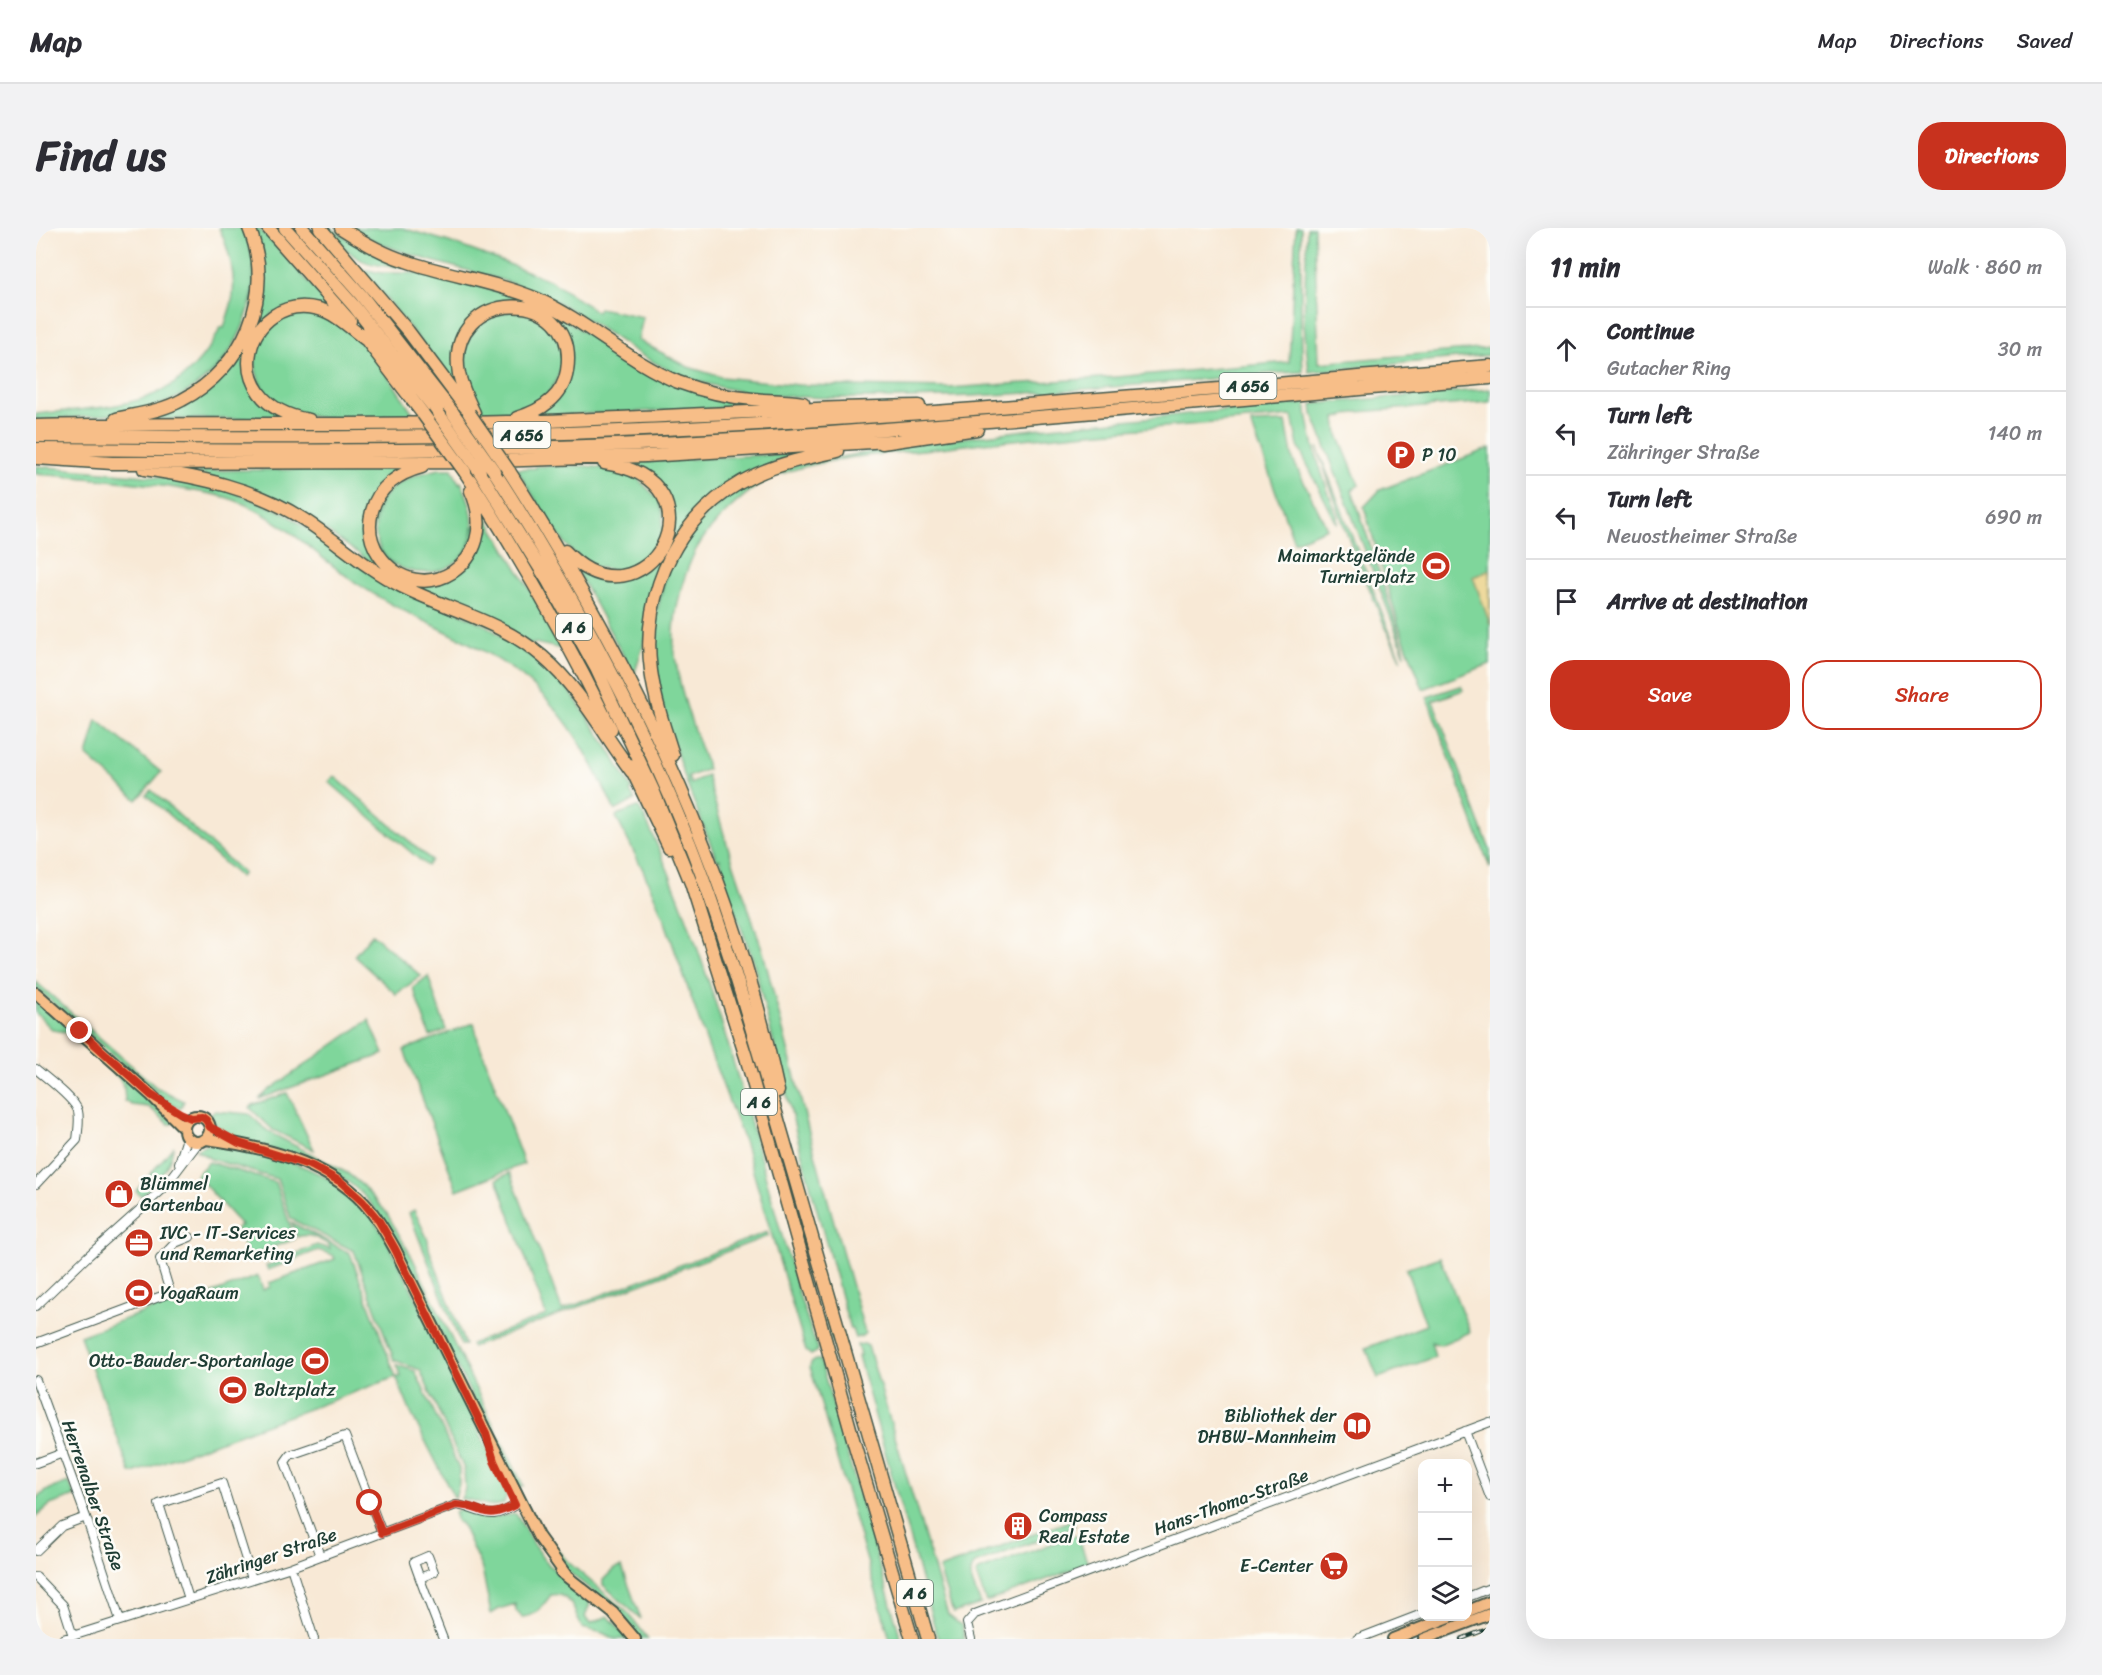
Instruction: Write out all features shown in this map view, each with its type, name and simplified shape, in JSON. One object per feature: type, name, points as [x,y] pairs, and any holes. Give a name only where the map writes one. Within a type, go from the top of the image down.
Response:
[{"type":"highway","points":[[94,424],[174,404],[205,386],[229,362],[249,327],[258,295],[257,259],[249,228]]},
{"type":"highway","points":[[268,228],[365,339],[465,472],[561,630],[632,772]]},
{"type":"highway","name":"A 6","points":[[285,228],[354,306],[480,472],[573,626],[663,790],[746,1057],[849,1425],[912,1639]]},
{"type":"highway","name":"A 6","points":[[302,228],[361,294],[453,413],[494,471],[579,610],[631,711],[663,790],[690,846],[734,970],[928,1639]]},
{"type":"highway","points":[[320,228],[408,331],[472,413]]},
{"type":"highway","points":[[341,228],[403,261],[489,283],[537,300],[573,319],[629,357],[676,381],[738,398],[797,402],[825,407]]},
{"type":"highway","points":[[504,422],[525,416],[543,407],[559,390],[566,376],[568,356],[563,337],[554,323],[530,308],[512,305],[496,308],[482,316],[466,333],[458,355],[464,392],[482,431],[550,534],[594,610],[635,689],[663,790]]},
{"type":"highway","points":[[337,425],[289,415],[265,400],[254,385],[250,371],[249,358],[252,343],[270,318],[296,307],[311,307],[329,312],[365,339]]},
{"type":"highway","name":"A 656","points":[[36,436],[337,438],[521,435],[754,424],[1006,406],[1490,366]]},
{"type":"highway","name":"A 656","points":[[36,449],[324,451],[527,448],[859,431],[1490,378]]},
{"type":"highway","points":[[36,426],[504,422],[642,418],[825,407],[975,403],[1006,406]]},
{"type":"highway","points":[[36,458],[112,463],[439,463],[579,459],[888,441],[988,428],[1022,418]]},
{"type":"highway","points":[[663,790],[677,769],[654,686],[649,637],[655,596],[664,567],[672,552],[687,529],[704,511],[731,488],[750,477],[795,461],[888,441]]},
{"type":"highway","points":[[550,534],[583,567],[608,576],[628,574],[642,569],[655,558],[665,544],[669,529],[668,512],[663,495],[654,483],[642,474],[623,466],[579,459]]},
{"type":"highway","points":[[112,463],[130,468],[204,479],[257,495],[305,520],[387,579],[488,622],[514,636],[543,657],[569,682],[632,772],[663,790]]},
{"type":"highway","points":[[439,463],[414,469],[396,478],[381,492],[373,507],[370,524],[376,549],[388,565],[405,576],[423,580],[444,576],[460,566],[472,553],[478,536],[479,518],[465,472]]},
{"type":"main road","points":[[36,993],[151,1095],[185,1133],[202,1141],[239,1143]]},
{"type":"main road","points":[[151,1095],[191,1118],[202,1117],[210,1127],[239,1143],[312,1166],[341,1182],[363,1202],[379,1221],[395,1249],[486,1434],[494,1461],[518,1504],[533,1539],[544,1556],[613,1613],[635,1639]]},
{"type":"main road","points":[[185,1133],[191,1118]]},
{"type":"main road","points":[[202,1141],[208,1136],[210,1127]]},
{"type":"main road","points":[[1472,1609],[1490,1602]]},
{"type":"main road","points":[[1424,1639],[1490,1614]]},
{"type":"main road","points":[[1393,1639],[1441,1621]]},
{"type":"street","points":[[36,1069],[74,1104],[78,1116],[77,1140],[36,1184]]},
{"type":"street","points":[[176,1170],[185,1133]]},
{"type":"street","points":[[36,1306],[163,1189],[176,1170],[202,1141]]},
{"type":"street","points":[[36,1343],[167,1294],[169,1289],[160,1259],[176,1243],[190,1237]]},
{"type":"street","name":"Herrenalber Straße","points":[[36,1380],[86,1517],[120,1620]]},
{"type":"street","name":"Hans-Thoma-Straße","points":[[970,1639],[967,1623],[975,1614],[1490,1422]]},
{"type":"street","points":[[1465,1431],[1490,1497]]},
{"type":"street","points":[[320,1556],[285,1462],[290,1455],[345,1436],[382,1533]]},
{"type":"street","points":[[36,1464],[63,1453]]},
{"type":"street","points":[[189,1599],[159,1504],[222,1483],[252,1579]]},
{"type":"street","name":"Zähringer Straße","points":[[63,1639],[291,1567],[456,1505],[494,1514],[518,1504]]},
{"type":"street","points":[[36,1551],[62,1526],[86,1517]]},
{"type":"street","points":[[291,1567],[314,1639]]},
{"type":"street","points":[[36,1577],[63,1605],[73,1636]]},
{"type":"street","points":[[420,1578],[443,1639]]},
{"type":"street","points":[[1472,1595],[1490,1588]]},
{"type":"street","points":[[1357,1639],[1418,1616]]},
{"type":"green space","points":[[219,228],[244,228],[252,259],[254,283],[249,309],[236,342],[215,369],[188,391],[158,405],[124,413],[36,420],[36,414],[94,408],[144,398],[166,389],[186,374],[205,354],[221,327],[224,328],[232,301],[231,264]]},
{"type":"green space","points":[[254,228],[258,228],[268,237],[334,310],[272,313],[246,368],[289,419],[133,419],[193,398],[252,329]]},
{"type":"green space","points":[[327,228],[405,267],[378,265],[360,259],[344,247]]},
{"type":"green space","points":[[351,228],[402,228],[449,242],[551,281],[597,312],[599,308],[643,317],[638,340],[688,367],[721,377],[799,385],[949,388],[1117,377],[1289,362],[1296,228],[1301,228],[1303,372],[970,396],[824,398],[758,394],[715,386],[672,372],[554,300],[510,283],[395,249]]},
{"type":"green space","points":[[1307,228],[1314,228],[1319,363],[1490,348],[1490,355],[1309,372],[1304,324]]},
{"type":"green space","points":[[364,271],[382,273],[434,273],[527,300],[569,322],[609,349],[744,405],[730,408],[534,416],[556,399],[569,346],[530,305],[468,324],[459,389]]},
{"type":"green space","points":[[508,311],[536,317],[557,337],[561,349],[558,376],[543,399],[531,407],[502,416],[485,417],[477,402],[475,403],[470,387],[466,372],[466,346],[471,335],[479,326],[491,317]]},
{"type":"green space","points":[[297,313],[320,315],[350,332],[375,358],[415,416],[385,416],[383,419],[319,418],[294,411],[269,396],[260,383],[256,369],[256,355],[260,341],[281,319]]},
{"type":"green space","points":[[1490,389],[1490,402],[1358,412],[1336,418],[1338,435],[1359,485],[1352,490],[1405,655],[1313,414],[1312,404]]},
{"type":"green space","points":[[1306,403],[1314,447],[1337,516],[1337,524],[1298,446],[1292,416],[999,441],[844,459],[799,468],[766,481],[741,498],[706,534],[692,558],[678,602],[674,625],[674,647],[683,694],[708,769],[688,777],[691,784],[707,775],[725,838],[763,952],[810,1136],[865,1333],[855,1338],[850,1329],[803,1159],[752,957],[728,892],[720,859],[717,860],[688,787],[668,727],[658,687],[654,624],[667,572],[694,527],[735,490],[788,466],[922,443],[1050,427]]},
{"type":"green space","points":[[1063,408],[915,422],[635,439],[437,446],[36,444],[36,441],[203,442]]},
{"type":"green space","points":[[1286,422],[1293,460],[1327,528],[1294,542],[1251,423]]},
{"type":"green space","points":[[1317,447],[1401,661],[1345,529]]},
{"type":"green space","name":"Maimarktgelände Turnierplatz","points":[[1490,448],[1490,664],[1423,689],[1399,626],[1364,507],[1380,490]]},
{"type":"green space","points":[[803,453],[776,462],[680,531],[634,675],[575,567],[591,575],[653,565],[667,547],[672,513],[637,468],[625,462]]},
{"type":"green space","points":[[36,466],[190,480],[218,486],[285,513],[360,565],[485,625],[537,660],[569,690],[606,744],[632,789],[630,791],[635,800],[615,811],[576,737],[551,704],[520,675],[481,650],[398,608],[358,584],[283,527],[251,507],[198,491],[36,474]]},
{"type":"green space","points":[[536,466],[585,466],[611,469],[637,478],[659,500],[663,514],[662,535],[648,558],[619,571],[595,567],[571,551],[550,524],[517,469],[536,468]]},
{"type":"green space","points":[[404,468],[387,481],[369,539],[406,580],[459,572],[481,508],[566,650],[535,643],[533,645],[392,577],[308,518],[193,471]]},
{"type":"green space","points":[[440,469],[452,469],[459,483],[461,482],[472,520],[468,547],[453,564],[431,572],[408,570],[388,559],[377,539],[378,510],[387,493],[394,486],[411,477]]},
{"type":"green space","points":[[1461,686],[1463,690],[1433,701],[1490,850],[1490,868],[1427,697]]},
{"type":"green space","points":[[97,720],[161,772],[137,800],[87,756]]},
{"type":"green space","points":[[334,776],[431,860],[427,866],[329,782]]},
{"type":"green space","points":[[151,790],[243,873],[240,877],[146,795]]},
{"type":"green space","points":[[665,796],[691,863],[737,999],[758,1067],[836,1343],[833,1344],[737,1002],[699,892],[662,798]]},
{"type":"green space","points":[[638,807],[668,871],[710,984],[796,1284],[818,1351],[811,1355],[806,1351],[745,1144],[664,919],[643,870],[616,817]]},
{"type":"green space","points":[[372,934],[421,976],[396,994],[354,956]]},
{"type":"green space","points":[[428,976],[446,1030],[430,1036],[413,988]]},
{"type":"green space","points":[[36,982],[156,1087],[184,1101],[180,1109],[131,1072],[36,988]]},
{"type":"green space","points":[[36,997],[174,1122],[169,1124],[149,1107],[132,1105],[125,1101],[124,1088],[119,1078],[65,1032],[53,1030],[36,1013]]},
{"type":"green space","points":[[369,1020],[384,1054],[259,1099],[269,1090]]},
{"type":"green space","points":[[474,1023],[478,1040],[524,1164],[457,1190],[404,1050]]},
{"type":"green space","points":[[287,1093],[314,1150],[273,1130],[250,1108]]},
{"type":"green space","points":[[214,1111],[249,1114],[269,1132],[347,1173],[363,1186],[386,1212],[413,1259],[523,1486],[517,1489],[396,1241],[375,1208],[355,1187],[327,1169],[251,1143],[223,1130],[214,1123],[210,1114]]},
{"type":"green space","points":[[210,1143],[248,1149],[305,1167],[339,1186],[363,1206],[385,1237],[434,1334],[507,1493],[504,1503],[493,1506],[461,1499],[465,1489],[464,1469],[420,1370],[394,1360],[354,1251],[291,1219],[277,1179],[211,1159],[196,1150]]},
{"type":"green space","points":[[173,1147],[162,1174],[141,1196],[136,1191]]},
{"type":"green space","points":[[209,1162],[275,1182],[295,1239],[248,1256],[236,1228],[241,1225],[196,1175]]},
{"type":"green space","points":[[510,1173],[562,1310],[767,1232],[768,1236],[472,1347],[471,1344],[546,1315],[497,1179]]},
{"type":"green space","points":[[414,1210],[428,1240],[429,1249],[465,1345],[461,1345],[409,1213]]},
{"type":"green space","name":"Otto-Bauder-Sportanlage","points":[[292,1223],[350,1253],[396,1377],[133,1473],[130,1472],[80,1336],[171,1302],[173,1308],[258,1276],[263,1290],[270,1287],[269,1283],[335,1259],[333,1255],[318,1250],[268,1270],[266,1266],[317,1245],[330,1249],[329,1245],[314,1237],[297,1237]]},
{"type":"green space","points":[[1440,1257],[1470,1332],[1440,1345],[1431,1342],[1435,1357],[1378,1378],[1366,1348],[1426,1325],[1406,1269]]},
{"type":"green space","points":[[857,1345],[868,1346],[948,1615],[962,1626],[965,1639],[938,1639],[858,1356],[860,1355]]},
{"type":"green space","points":[[820,1360],[901,1639],[890,1639],[810,1367],[811,1363]]},
{"type":"green space","points":[[397,1365],[415,1371],[459,1469],[459,1484],[455,1499],[411,1413],[396,1377],[401,1377]]},
{"type":"green space","points":[[69,1482],[75,1496],[50,1505],[36,1517],[36,1498],[50,1489]]},
{"type":"green space","points":[[461,1509],[490,1517],[516,1514],[544,1560],[590,1604],[585,1617],[590,1624],[608,1616],[629,1639],[614,1639],[603,1633],[582,1628],[571,1604],[563,1596],[558,1595],[551,1595],[532,1615],[522,1617],[516,1611],[515,1604],[491,1614],[482,1569],[454,1512]]},
{"type":"green space","points":[[1072,1520],[1075,1526],[975,1564],[971,1579],[981,1604],[953,1613],[939,1569]]},
{"type":"green space","points":[[1072,1536],[1079,1539],[1088,1564],[986,1602],[976,1574],[979,1571]]},
{"type":"green space","points":[[546,1537],[568,1562],[629,1614],[648,1639],[641,1639],[623,1616],[564,1568],[544,1538]]},
{"type":"green space","points":[[622,1567],[641,1619],[603,1585],[603,1580],[614,1569]]},
{"type":"sand","points":[[1490,570],[1490,624],[1473,577]]},
{"type":"railway","points":[[1461,1639],[1490,1628]]},
{"type":"place","name":"P 10","points":[[1401,455]]},
{"type":"place","name":"Maimarktgelände Turnierplatz","points":[[1436,566]]},
{"type":"place","name":"Blümmel Gartenbau","points":[[119,1194]]},
{"type":"place","name":"IVC - IT-Services und Remarketing","points":[[139,1243]]},
{"type":"place","name":"YogaRaum","points":[[139,1293]]},
{"type":"place","name":"Otto-Bauder-Sportanlage","points":[[315,1361]]},
{"type":"place","name":"Boltzplatz","points":[[233,1390]]},
{"type":"place","name":"Bibliothek der DHBW-Mannheim","points":[[1357,1426]]},
{"type":"place","name":"Compass Real Estate","points":[[1018,1526]]},
{"type":"place","name":"E-Center","points":[[1334,1566]]},
{"type":"route","points":[[80,1031],[151,1095],[191,1118],[202,1117],[210,1127],[239,1143],[303,1163],[327,1174],[352,1191],[379,1221],[486,1434],[494,1461],[515,1505],[494,1514],[456,1505],[382,1533],[370,1503]]}]
